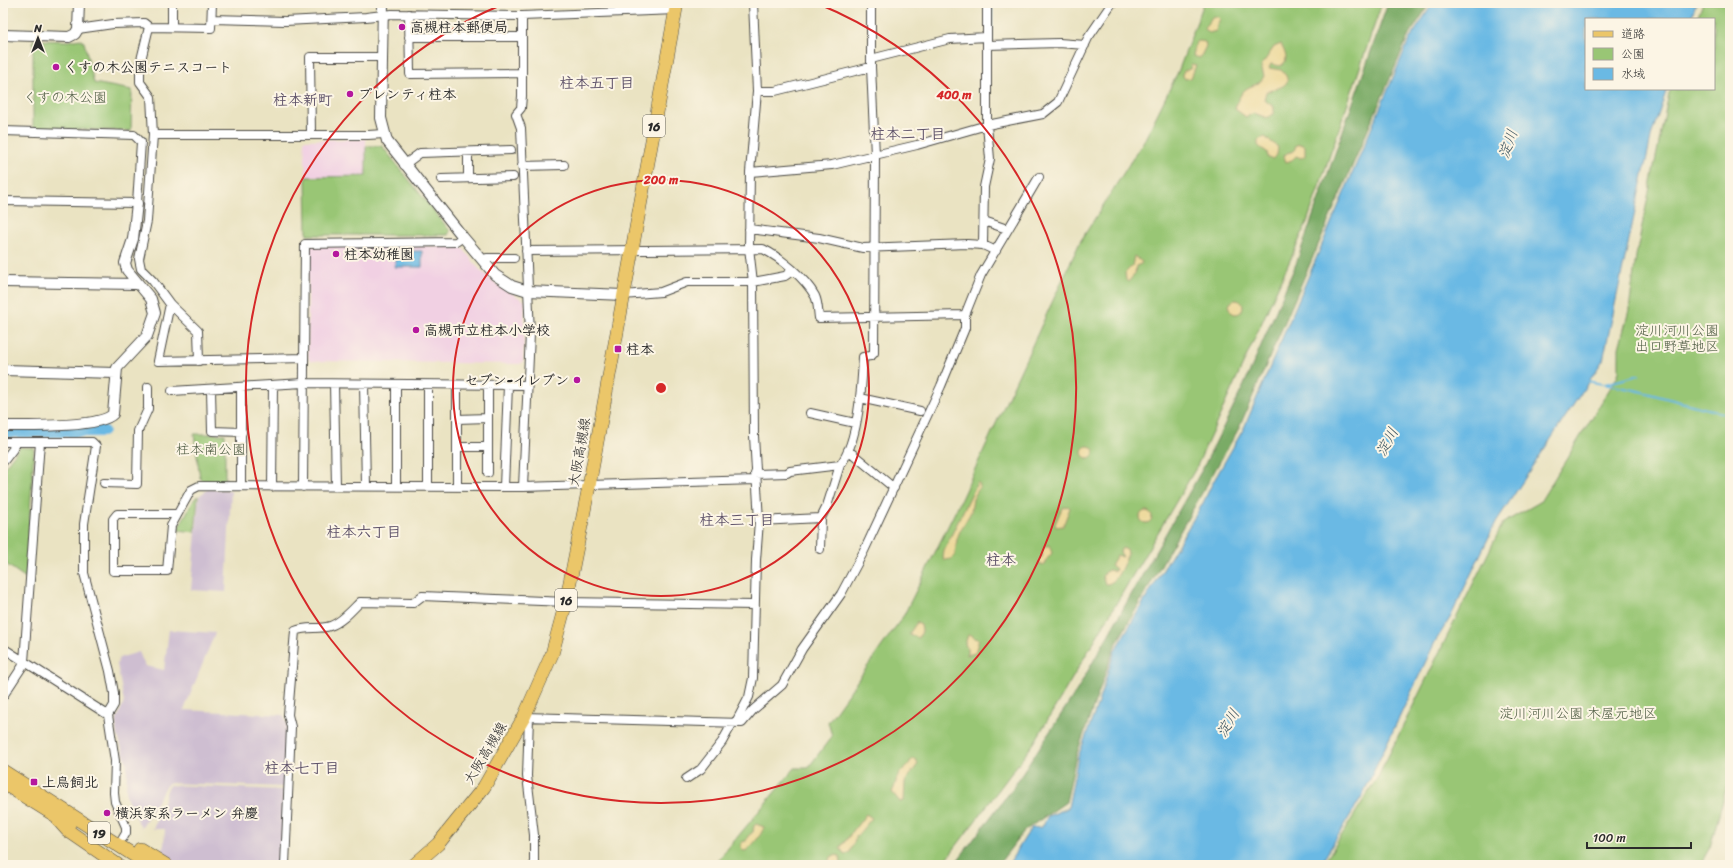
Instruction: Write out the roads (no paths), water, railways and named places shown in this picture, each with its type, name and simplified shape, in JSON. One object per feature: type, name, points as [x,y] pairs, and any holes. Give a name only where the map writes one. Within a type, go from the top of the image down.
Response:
[{"type":"main road","name":"大阪高槻線","points":[[414,865],[438,844],[484,787],[527,717],[552,654],[566,602],[590,486],[631,249],[676,7]]},
{"type":"main road","name":"19","points":[[3,772],[149,865]]},
{"type":"main road","name":"19","points":[[3,783],[134,865]]},
{"type":"main road","points":[[49,801],[59,801],[166,865]]},
{"type":"main road","points":[[56,816],[67,830],[118,865]]},
{"type":"street","points":[[3,35],[68,37],[75,34],[78,29],[79,3]]},
{"type":"street","points":[[172,3],[172,27]]},
{"type":"street","points":[[78,29],[113,24],[144,23],[148,27],[211,28],[212,3]]},
{"type":"street","points":[[383,3],[382,118],[384,134],[404,165],[482,260],[495,275],[506,283],[528,291],[624,295],[660,292],[687,282],[753,282],[785,276],[792,271]]},
{"type":"street","points":[[686,779],[701,769],[722,742],[732,724],[737,720],[749,697],[753,678],[754,605],[759,521],[755,477],[753,282],[749,248],[750,172],[757,91],[753,3]]},
{"type":"street","points":[[820,549],[820,518],[827,506],[840,465],[846,457],[848,450],[860,398],[863,357],[871,356],[874,353],[875,154],[871,63],[871,3]]},
{"type":"street","points":[[983,245],[984,187],[990,159],[987,125],[987,3]]},
{"type":"street","points":[[750,172],[832,165],[917,145],[987,125],[1043,114],[1058,102],[1085,45],[1112,3]]},
{"type":"street","points":[[212,19],[285,21],[409,14],[522,16],[676,7]]},
{"type":"street","points":[[409,14],[410,74],[521,73]]},
{"type":"street","points":[[522,16],[522,96],[521,108],[516,114],[521,128],[530,334],[523,488]]},
{"type":"street","points":[[148,27],[140,64],[140,82],[151,97],[153,135],[147,221],[139,259],[141,269],[153,281],[170,304],[198,331],[199,361]]},
{"type":"street","points":[[409,37],[522,37]]},
{"type":"street","points":[[757,91],[775,91],[950,39],[1085,45]]},
{"type":"street","points":[[311,134],[310,58],[382,58]]},
{"type":"street","points":[[3,131],[134,135],[140,142],[137,203],[133,239],[125,263],[127,270],[137,284],[154,303],[155,311],[154,320],[147,336],[119,364],[116,373],[114,408],[110,417],[86,423],[39,427],[3,426]]},
{"type":"street","points":[[153,135],[384,134]]},
{"type":"street","points":[[404,165],[420,153],[511,150]]},
{"type":"street","points":[[468,152],[468,178]]},
{"type":"street","points":[[522,166],[564,165]]},
{"type":"street","points":[[441,179],[513,176]]},
{"type":"street","points":[[534,865],[534,835],[527,776],[527,717],[732,724],[742,723],[753,710],[782,684],[802,649],[841,594],[864,551],[922,430],[965,328],[965,315],[981,275],[1039,177]]},
{"type":"street","points":[[3,201],[137,203]]},
{"type":"street","points":[[984,221],[1008,229]]},
{"type":"street","points":[[749,229],[812,237],[842,244],[875,248],[939,245],[983,245],[996,251]]},
{"type":"street","points":[[303,487],[305,244],[456,242],[463,237]]},
{"type":"street","points":[[526,251],[763,248],[774,254],[788,265],[802,280],[815,297],[819,318],[965,315]]},
{"type":"street","points":[[482,260],[487,258],[514,258]]},
{"type":"street","points":[[3,282],[137,284]]},
{"type":"street","points":[[170,304],[158,361],[304,358]]},
{"type":"street","points":[[3,370],[116,373]]},
{"type":"street","points":[[172,391],[211,390],[303,383],[527,385]]},
{"type":"street","points":[[334,384],[336,486]]},
{"type":"street","points":[[364,384],[366,486]]},
{"type":"street","points":[[396,384],[396,486]]},
{"type":"street","points":[[272,487],[273,385]]},
{"type":"street","points":[[428,385],[428,486]]},
{"type":"street","points":[[457,385],[457,486]]},
{"type":"street","points":[[488,385],[488,473]]},
{"type":"street","points":[[504,487],[508,385]]},
{"type":"street","points":[[104,483],[137,484],[138,431],[148,409],[148,387]]},
{"type":"street","points":[[241,388],[241,486]]},
{"type":"street","points":[[211,390],[212,431],[242,432]]},
{"type":"street","points":[[860,398],[920,411]]},
{"type":"street","points":[[810,413],[855,423]]},
{"type":"street","points":[[457,419],[488,418]]},
{"type":"street","points":[[3,442],[92,442],[96,446],[84,524],[84,573],[110,671],[114,693],[114,705],[108,715],[115,760],[115,802],[126,827],[126,833],[123,838]]},
{"type":"street","points":[[3,462],[13,449],[14,442]]},
{"type":"street","points":[[3,696],[22,668],[24,662],[40,442]]},
{"type":"street","points":[[457,447],[488,447]]},
{"type":"street","points":[[848,450],[894,488]]},
{"type":"street","points":[[177,514],[117,514],[113,519],[114,571],[167,571],[171,526],[191,490],[199,486],[457,486],[523,488],[590,486],[755,477],[840,465]]},
{"type":"street","points":[[759,521],[820,518]]},
{"type":"street","points":[[285,865],[291,728],[288,715],[295,631],[303,628],[329,627],[335,624],[360,602],[413,603],[422,596],[566,602],[754,605]]},
{"type":"street","points":[[3,648],[108,715]]},
{"type":"water","name":"淀川","points":[[1433,3],[1696,3],[1691,18],[1585,18],[1585,90],[1667,90],[1652,133],[1603,360],[1496,522],[1450,618],[1435,642],[1362,796],[1322,862],[1308,863],[1307,865],[1008,865],[1031,828],[1042,827],[1048,816],[1068,808],[1078,757],[1095,712],[1115,650],[1203,503],[1212,484],[1244,428],[1409,40]]},
{"type":"water","points":[[395,251],[422,251],[422,267],[395,267]]},
{"type":"waterway","points":[[992,3],[992,41]]},
{"type":"waterway","points":[[1605,384],[1639,375]]},
{"type":"waterway","points":[[1587,381],[1635,390],[1730,415]]},
{"type":"waterway","points":[[3,432],[103,431]]},
{"type":"place","name":"高槻柱本郵便局","points":[[402,27]]},
{"type":"place","name":"くすの木公園テニスコート","points":[[56,67]]},
{"type":"place","name":"プレンティ柱本","points":[[350,94]]},
{"type":"place","name":"柱本幼稚園","points":[[336,254]]},
{"type":"place","name":"高槻市立柱本小学校","points":[[416,330]]},
{"type":"place","name":"柱本","points":[[618,349]]},
{"type":"place","name":"セブン-イレブン","points":[[577,380]]},
{"type":"place","name":"上鳥飼北","points":[[34,782]]},
{"type":"place","name":"横浜家系ラーメン 弁慶","points":[[107,813]]},
{"type":"district","name":"柱本五丁目","points":[[597,83]]},
{"type":"district","name":"柱本新町","points":[[303,100]]},
{"type":"district","name":"柱本二丁目","points":[[908,134]]},
{"type":"district","name":"柱本三丁目","points":[[737,520]]},
{"type":"district","name":"柱本六丁目","points":[[364,532]]},
{"type":"district","name":"柱本","points":[[1001,560]]},
{"type":"district","name":"柱本七丁目","points":[[302,768]]},
{"type":"park label","name":"くすの木公園","points":[[65,97]]},
{"type":"park label","name":"淀川河川公園 出口野草地区","points":[[1677,338]]},
{"type":"park label","name":"柱本南公園","points":[[211,449]]},
{"type":"park label","name":"淀川河川公園 木屋元地区","points":[[1578,713]]}]
